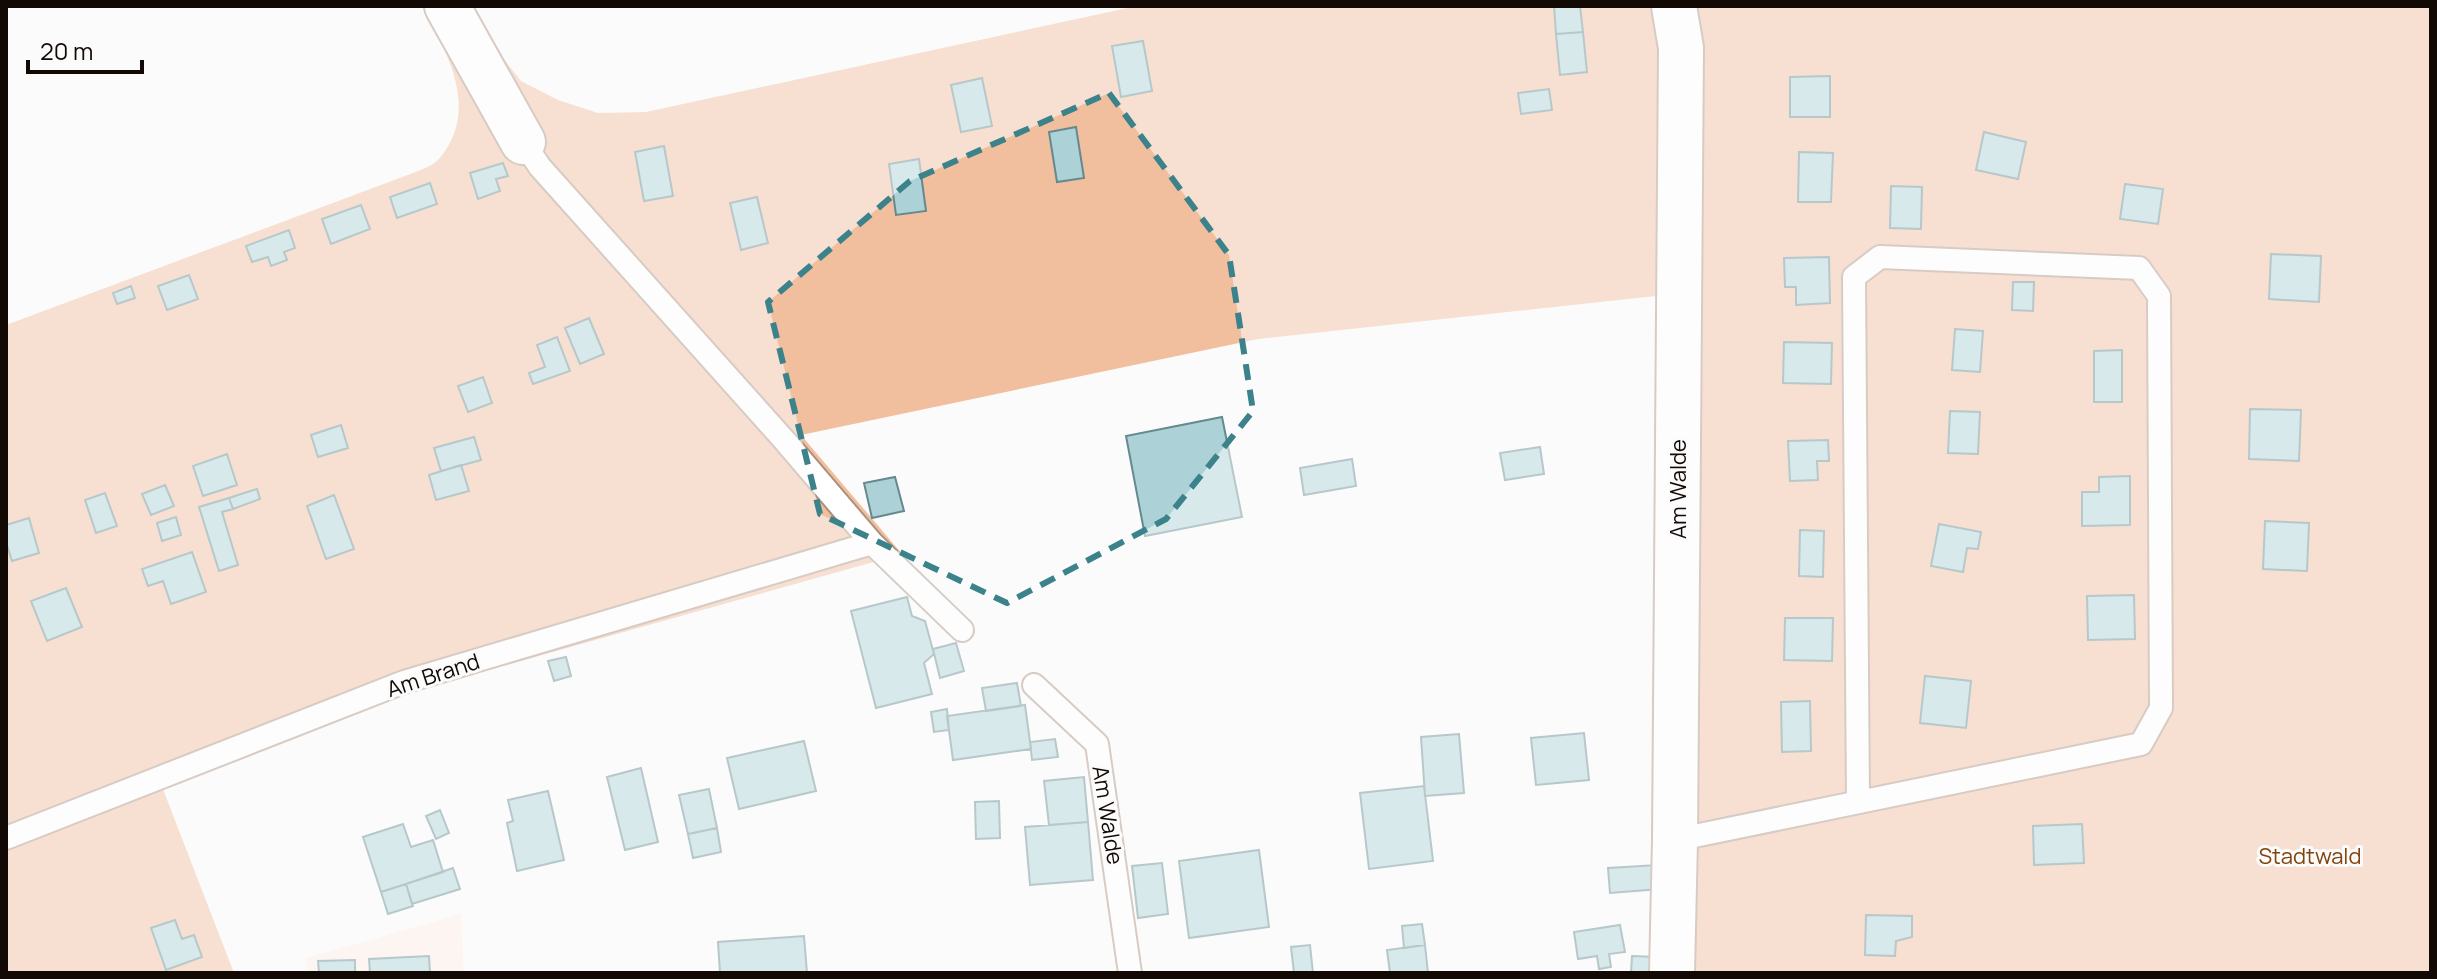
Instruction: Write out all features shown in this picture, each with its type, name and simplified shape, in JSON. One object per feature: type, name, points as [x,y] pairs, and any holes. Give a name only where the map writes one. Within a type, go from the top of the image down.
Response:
[{"type":"street","points":[[447,6],[523,142]]},
{"type":"street","name":"Am Walde","points":[[1672,973],[1681,48],[1674,6]]},
{"type":"lane","points":[[523,142],[540,167],[872,543],[962,630]]},
{"type":"lane","points":[[1675,840],[2141,744],[2161,708],[2159,296],[2139,268],[1880,257],[1854,277],[1858,802]]},
{"type":"lane","name":"Am Brand","points":[[6,838],[404,682],[872,543]]},
{"type":"lane","name":"Am Walde","points":[[1034,685],[1097,744],[1130,973]]},
{"type":"highlighted area","points":[[1109,93],[1229,255],[1253,411],[1166,519],[1007,603],[820,514],[768,302],[910,181]]},
{"type":"shaded area","points":[[461,914],[464,973],[307,973],[306,958]]},
{"type":"green space","name":"Stadtwald","points":[[422,6],[468,6],[484,34],[521,81],[558,100],[598,113],[646,112],[1137,6],[2431,6],[2431,973],[1687,973],[1693,292],[1258,339],[801,435],[902,554],[417,690],[161,784],[234,973],[6,973],[6,325],[435,163],[451,141],[459,102],[450,63]]},
{"type":"building","points":[[1554,6],[1580,6],[1583,32],[1556,34]]},
{"type":"building","points":[[1583,32],[1587,72],[1560,75],[1556,34]]},
{"type":"building","points":[[1143,41],[1152,91],[1121,97],[1112,46]]},
{"type":"building","points":[[1830,76],[1830,117],[1790,117],[1790,77]]},
{"type":"building","points":[[982,78],[992,126],[961,132],[951,85]]},
{"type":"building","points":[[1549,89],[1552,110],[1521,114],[1518,93]]},
{"type":"building","points":[[1076,127],[1084,178],[1057,182],[1049,132]]},
{"type":"building","points":[[1984,132],[2026,142],[2018,179],[1976,170]]},
{"type":"building","points":[[664,146],[673,196],[644,201],[635,152]]},
{"type":"building","points":[[1799,152],[1833,153],[1831,202],[1798,202]]},
{"type":"building","points":[[919,159],[926,211],[896,215],[889,164]]},
{"type":"building","points":[[503,163],[508,176],[496,179],[500,191],[478,199],[470,173]]},
{"type":"building","points":[[430,183],[437,204],[397,218],[390,197]]},
{"type":"building","points":[[2125,184],[2163,189],[2158,224],[2120,219]]},
{"type":"building","points":[[1891,186],[1922,187],[1921,229],[1890,228]]},
{"type":"building","points":[[757,197],[768,243],[741,250],[730,203]]},
{"type":"building","points":[[361,205],[370,229],[331,244],[322,219]]},
{"type":"building","points":[[289,230],[295,248],[284,252],[287,260],[271,266],[268,257],[252,262],[246,246]]},
{"type":"building","points":[[2271,254],[2321,256],[2319,302],[2269,299]]},
{"type":"building","points":[[1829,257],[1830,303],[1796,305],[1796,287],[1785,287],[1784,258]]},
{"type":"building","points":[[189,275],[198,299],[167,310],[158,286]]},
{"type":"building","points":[[2013,282],[2034,282],[2033,311],[2012,310]]},
{"type":"building","points":[[131,286],[135,298],[117,304],[113,293]]},
{"type":"building","points":[[589,318],[604,354],[580,364],[565,328]]},
{"type":"building","points":[[1955,329],[1983,331],[1980,372],[1952,370]]},
{"type":"building","points":[[557,337],[570,371],[533,384],[529,373],[545,367],[537,345]]},
{"type":"building","points":[[1784,342],[1832,343],[1831,384],[1783,383]]},
{"type":"building","points":[[2122,350],[2122,402],[2094,402],[2094,351]]},
{"type":"building","points":[[483,377],[492,403],[468,412],[458,386]]},
{"type":"building","points":[[2250,409],[2301,410],[2299,461],[2249,459]]},
{"type":"building","points":[[1950,411],[1980,412],[1978,454],[1948,453]]},
{"type":"building","points":[[1222,417],[1242,517],[1145,536],[1126,436]]},
{"type":"building","points":[[341,425],[348,448],[318,457],[311,435]]},
{"type":"building","points":[[474,437],[481,460],[441,471],[434,448]]},
{"type":"building","points":[[1828,440],[1829,461],[1817,461],[1818,480],[1790,481],[1788,441]]},
{"type":"building","points":[[1540,447],[1544,474],[1505,480],[1500,453]]},
{"type":"building","points":[[227,454],[237,485],[203,496],[193,466]]},
{"type":"building","points":[[1352,459],[1356,486],[1304,495],[1300,468]]},
{"type":"building","points":[[461,465],[469,491],[436,500],[429,475]]},
{"type":"building","points":[[2130,476],[2130,525],[2082,526],[2082,492],[2099,492],[2099,477]]},
{"type":"building","points":[[895,477],[904,511],[872,518],[864,483]]},
{"type":"building","points":[[165,485],[174,506],[151,515],[142,494]]},
{"type":"building","points":[[257,489],[260,499],[233,509],[229,498]]},
{"type":"building","points":[[105,493],[117,526],[96,533],[85,500]]},
{"type":"building","points":[[334,495],[354,549],[326,559],[307,506]]},
{"type":"building","points":[[229,498],[233,509],[222,512],[238,565],[219,571],[199,507]]},
{"type":"building","points":[[176,517],[181,535],[162,541],[157,523]]},
{"type":"building","points":[[29,518],[39,553],[12,561],[6,542],[6,525]]},
{"type":"building","points":[[2265,521],[2309,523],[2307,571],[2263,569]]},
{"type":"building","points":[[1939,524],[1981,532],[1978,549],[1967,548],[1963,572],[1931,566]]},
{"type":"building","points":[[1800,530],[1824,531],[1823,577],[1799,576]]},
{"type":"building","points":[[192,552],[206,592],[171,604],[163,581],[148,586],[142,569]]},
{"type":"building","points":[[66,588],[82,627],[47,641],[31,601]]},
{"type":"building","points":[[2134,595],[2135,639],[2088,640],[2087,596]]},
{"type":"building","points":[[907,597],[912,616],[925,621],[934,654],[924,663],[932,694],[876,708],[851,611]]},
{"type":"building","points":[[1785,618],[1833,618],[1832,661],[1784,660]]},
{"type":"building","points":[[956,643],[964,671],[940,678],[933,649]]},
{"type":"building","points":[[566,657],[571,676],[554,681],[548,661]]},
{"type":"building","points":[[1925,676],[1971,681],[1966,728],[1920,723]]},
{"type":"building","points":[[1017,683],[1021,706],[986,711],[982,688]]},
{"type":"building","points":[[1810,701],[1811,751],[1782,752],[1781,702]]},
{"type":"building","points":[[1025,705],[1031,749],[953,760],[947,716]]},
{"type":"building","points":[[947,709],[949,730],[934,732],[931,712]]},
{"type":"building","points":[[1584,733],[1589,780],[1536,785],[1531,738]]},
{"type":"building","points":[[1459,734],[1464,793],[1425,796],[1421,737]]},
{"type":"building","points":[[1055,739],[1058,757],[1032,760],[1030,742]]},
{"type":"building","points":[[804,741],[816,791],[739,809],[727,758]]},
{"type":"building","points":[[641,768],[658,842],[625,850],[607,777]]},
{"type":"building","points":[[1084,777],[1088,822],[1049,825],[1044,781]]},
{"type":"building","points":[[1424,786],[1433,861],[1369,869],[1360,793]]},
{"type":"building","points":[[709,789],[717,828],[688,834],[679,795]]},
{"type":"building","points":[[548,791],[564,860],[517,871],[507,823],[513,821],[508,800]]},
{"type":"building","points":[[999,801],[1000,838],[976,839],[975,802]]},
{"type":"building","points":[[440,810],[449,833],[436,839],[426,816]]},
{"type":"building","points":[[1088,822],[1093,880],[1030,885],[1025,827]]},
{"type":"building","points":[[403,824],[411,847],[433,840],[443,872],[381,892],[363,837]]},
{"type":"building","points":[[2082,824],[2084,863],[2034,865],[2033,826]]},
{"type":"building","points":[[717,828],[721,852],[693,858],[688,834]]},
{"type":"building","points":[[1259,850],[1269,927],[1189,938],[1179,861]]},
{"type":"building","points":[[1162,863],[1168,914],[1138,918],[1132,866]]},
{"type":"building","points":[[1658,865],[1660,889],[1610,893],[1608,868]]},
{"type":"building","points":[[453,868],[460,889],[412,904],[406,884]]},
{"type":"building","points":[[406,884],[413,906],[388,914],[381,892]]},
{"type":"building","points":[[1866,915],[1912,916],[1912,937],[1896,941],[1895,956],[1865,955]]},
{"type":"building","points":[[175,920],[182,939],[194,935],[202,957],[166,970],[151,928]]},
{"type":"building","points":[[1422,924],[1425,945],[1404,948],[1402,926]]},
{"type":"building","points":[[1620,925],[1625,952],[1609,954],[1611,967],[1599,969],[1597,956],[1578,959],[1574,932]]},
{"type":"building","points":[[804,936],[807,973],[720,973],[718,942]]},
{"type":"building","points":[[1310,945],[1313,973],[1294,973],[1291,947]]},
{"type":"building","points":[[1425,945],[1428,973],[1390,973],[1387,950]]},
{"type":"building","points":[[429,956],[430,973],[370,973],[369,959]]},
{"type":"building","points":[[1632,956],[1657,957],[1656,973],[1631,973]]},
{"type":"building","points":[[355,960],[355,973],[319,973],[318,961]]}]
